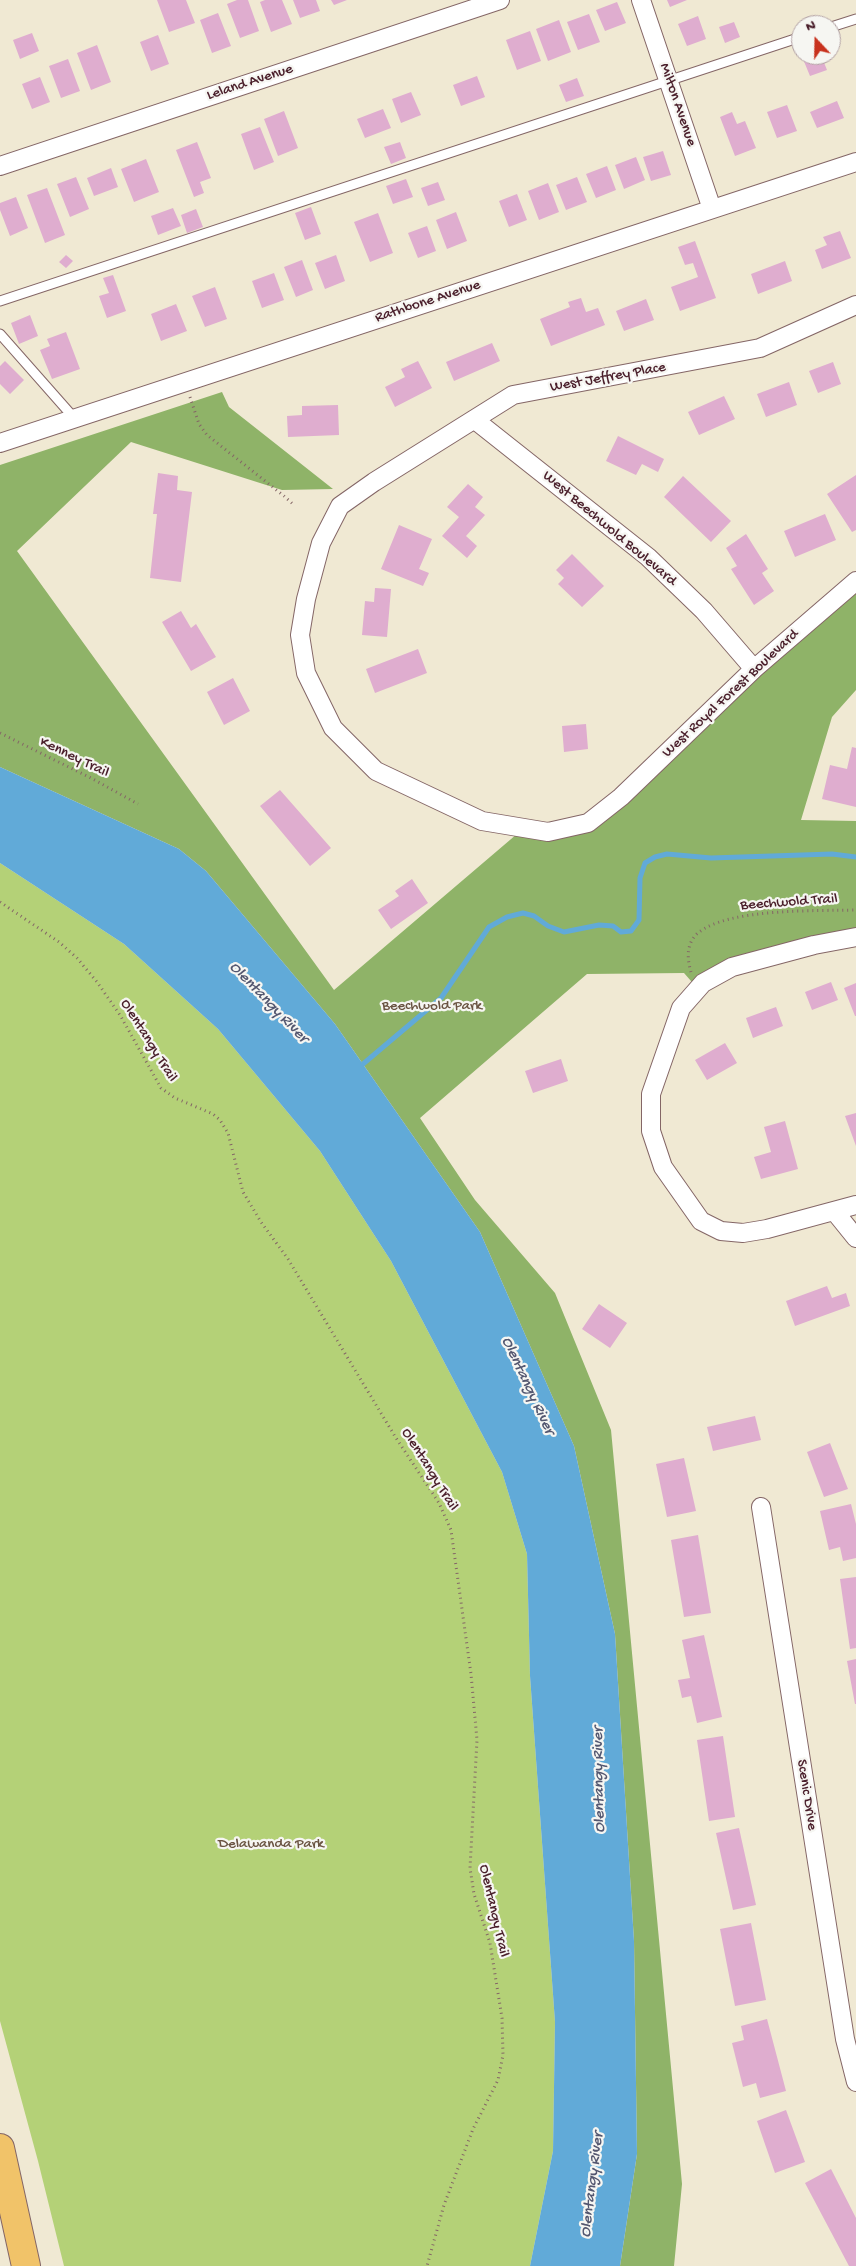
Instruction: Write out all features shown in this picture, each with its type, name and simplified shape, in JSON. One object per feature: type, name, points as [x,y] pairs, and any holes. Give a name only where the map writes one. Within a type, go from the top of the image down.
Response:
[{"type":"highway","points":[[0,2148],[26,2266]]},
{"type":"street","name":"Leland Avenue","points":[[0,166],[500,0]]},
{"type":"street","name":"Milton Avenue","points":[[642,0],[712,209]]},
{"type":"street","name":"Rathbone Avenue","points":[[0,443],[856,162]]},
{"type":"street","name":"West Jeffrey Place","points":[[374,482],[513,395],[760,348],[856,305]]},
{"type":"street","name":"West Beechwold Boulevard","points":[[474,420],[648,558],[704,611],[754,670]]},
{"type":"street","name":"West Royal Forest Boulevard","points":[[374,482],[340,506],[321,543],[306,599],[300,636],[306,672],[333,728],[376,771],[482,821],[548,832],[588,823],[621,798],[754,670],[856,581]]},
{"type":"street","points":[[856,937],[814,945],[732,967],[700,986],[681,1008],[651,1094],[651,1131],[663,1167],[700,1221],[721,1231],[743,1233],[768,1229],[856,1205]]},
{"type":"street","points":[[835,1212],[856,1238]]},
{"type":"street","name":"Scenic Drive","points":[[761,1507],[843,2030],[856,2082]]},
{"type":"lane","points":[[841,23],[856,18]]},
{"type":"lane","points":[[0,300],[791,40]]},
{"type":"lane","points":[[0,334],[75,419]]},
{"type":"path","points":[[186,382],[199,424],[207,435],[294,505]]},
{"type":"path","name":"Kenney Trail","points":[[0,733],[91,778],[138,804]]},
{"type":"path","name":"Olentangy Trail","points":[[0,902],[59,942],[82,964],[120,1016],[162,1088],[175,1098],[213,1114],[220,1120],[228,1133],[243,1192],[261,1222],[288,1258],[396,1438],[439,1503],[451,1530],[470,1664],[477,1740],[470,1868],[474,1894],[490,1943],[502,2018],[503,2055],[498,2080],[473,2129],[444,2205],[427,2266]]},
{"type":"path","name":"Beechwold Trail","points":[[700,986],[691,970],[688,951],[697,934],[709,926],[728,920],[767,913],[856,910]]},
{"type":"green space","name":"Beechwold Park","points":[[222,392],[229,407],[333,489],[282,490],[131,442],[17,551],[334,990],[524,828],[588,823],[856,581],[856,690],[832,717],[801,820],[856,821],[856,937],[814,945],[698,989],[684,973],[587,974],[420,1118],[475,1200],[555,1293],[611,1430],[682,2184],[674,2266],[620,2266],[637,2154],[634,1941],[615,1634],[574,1446],[480,1232],[335,1024],[206,871],[179,849],[0,767],[0,465]]},
{"type":"green space","name":"Delawanda Park","points":[[0,863],[124,944],[218,1029],[320,1151],[391,1261],[502,1472],[527,1554],[530,1676],[555,2022],[553,2151],[530,2266],[64,2266],[0,2021]]},
{"type":"water","name":"Olentangy River","points":[[0,767],[179,849],[206,871],[335,1024],[480,1232],[574,1446],[615,1634],[634,1941],[637,2154],[620,2266],[530,2266],[553,2151],[555,2022],[530,1676],[527,1554],[502,1472],[391,1261],[320,1151],[218,1029],[124,944],[0,863]]},
{"type":"building","points":[[157,0],[186,0],[195,23],[169,32]]},
{"type":"building","points":[[237,0],[248,0],[259,31],[240,38],[227,4]]},
{"type":"building","points":[[265,0],[282,0],[292,24],[271,32],[260,2]]},
{"type":"building","points":[[293,0],[316,0],[320,11],[300,18]]},
{"type":"building","points":[[331,0],[347,0],[334,5]]},
{"type":"building","points":[[667,0],[687,0],[670,7]]},
{"type":"building","points":[[617,2],[626,23],[605,31],[596,10]]},
{"type":"building","points":[[218,13],[231,46],[212,53],[200,20]]},
{"type":"building","points":[[589,14],[600,42],[578,50],[567,22]]},
{"type":"building","points":[[698,16],[706,39],[687,46],[678,24]]},
{"type":"building","points":[[559,20],[571,52],[548,61],[536,29]]},
{"type":"building","points":[[734,22],[740,37],[725,43],[719,27]]},
{"type":"building","points":[[530,31],[541,61],[517,70],[506,40]]},
{"type":"building","points":[[32,33],[39,51],[20,59],[13,40]]},
{"type":"building","points":[[158,35],[169,64],[151,71],[140,42]]},
{"type":"building","points":[[97,45],[111,82],[91,90],[77,53]]},
{"type":"building","points":[[68,59],[80,91],[61,98],[49,66]]},
{"type":"building","points":[[805,65],[825,65],[827,70],[810,76]]},
{"type":"building","points":[[477,76],[485,97],[461,106],[453,85]]},
{"type":"building","points":[[40,77],[50,102],[32,109],[22,84]]},
{"type":"building","points":[[577,78],[584,96],[566,102],[559,85]]},
{"type":"building","points":[[411,92],[421,115],[401,123],[392,99]]},
{"type":"building","points":[[837,101],[844,118],[817,128],[810,112]]},
{"type":"building","points":[[787,105],[797,131],[777,138],[767,112]]},
{"type":"building","points":[[383,109],[391,128],[365,138],[357,119]]},
{"type":"building","points":[[284,111],[298,148],[278,156],[264,119]]},
{"type":"building","points":[[732,112],[737,124],[745,121],[756,148],[735,156],[720,117]]},
{"type":"building","points":[[260,127],[274,162],[254,170],[241,134]]},
{"type":"building","points":[[197,142],[211,178],[200,182],[204,193],[194,197],[176,150]]},
{"type":"building","points":[[400,142],[406,158],[391,164],[384,147]]},
{"type":"building","points":[[663,151],[671,175],[651,181],[643,157]]},
{"type":"building","points":[[636,157],[645,180],[624,189],[615,165]]},
{"type":"building","points":[[146,159],[159,192],[134,202],[121,169]]},
{"type":"building","points":[[607,166],[616,190],[596,198],[586,174]]},
{"type":"building","points":[[111,168],[118,187],[94,196],[87,178]]},
{"type":"building","points":[[76,177],[89,209],[70,217],[57,184]]},
{"type":"building","points":[[577,177],[587,202],[566,210],[556,185]]},
{"type":"building","points":[[406,179],[413,197],[393,204],[386,186]]},
{"type":"building","points":[[438,182],[445,200],[428,206],[421,188]]},
{"type":"building","points":[[548,183],[559,212],[539,220],[528,191]]},
{"type":"building","points":[[47,188],[65,235],[45,243],[27,195]]},
{"type":"building","points":[[517,194],[527,220],[509,227],[499,201]]},
{"type":"building","points":[[16,197],[28,228],[10,236],[0,210],[0,203]]},
{"type":"building","points":[[311,207],[321,234],[305,240],[295,213]]},
{"type":"building","points":[[173,208],[181,226],[158,235],[151,216]]},
{"type":"building","points":[[196,209],[203,227],[187,233],[181,215]]},
{"type":"building","points":[[456,212],[467,241],[447,249],[436,220]]},
{"type":"building","points":[[378,213],[393,253],[370,262],[354,222]]},
{"type":"building","points":[[427,226],[436,251],[418,258],[408,233]]},
{"type":"building","points":[[840,231],[851,258],[822,269],[815,250],[827,245],[823,237]]},
{"type":"building","points":[[695,241],[716,298],[680,311],[671,287],[698,277],[693,263],[685,265],[678,247]]},
{"type":"building","points":[[66,255],[73,261],[66,268],[59,262]]},
{"type":"building","points":[[336,255],[345,281],[325,289],[315,263]]},
{"type":"building","points":[[302,260],[313,290],[296,297],[284,267]]},
{"type":"building","points":[[785,261],[792,281],[758,294],[751,274]]},
{"type":"building","points":[[274,273],[284,300],[262,308],[252,281]]},
{"type":"building","points":[[113,275],[126,311],[107,318],[99,296],[109,293],[103,278]]},
{"type":"building","points":[[215,287],[227,319],[205,327],[192,296]]},
{"type":"building","points":[[581,298],[586,312],[598,308],[605,325],[551,346],[540,319],[570,307],[568,302]]},
{"type":"building","points":[[646,299],[654,320],[624,331],[616,311]]},
{"type":"building","points":[[176,304],[187,331],[161,341],[151,314]]},
{"type":"building","points":[[30,315],[38,336],[19,344],[11,323]]},
{"type":"building","points":[[66,332],[80,369],[52,379],[40,350],[50,346],[47,339]]},
{"type":"building","points":[[492,343],[500,361],[454,381],[446,362]]},
{"type":"building","points":[[5,361],[24,380],[10,394],[0,384],[0,366]]},
{"type":"building","points":[[418,361],[432,388],[395,407],[385,387],[405,377],[401,369]]},
{"type":"building","points":[[833,362],[841,384],[818,393],[809,371]]},
{"type":"building","points":[[789,382],[797,405],[766,417],[757,394]]},
{"type":"building","points":[[724,396],[735,419],[699,435],[688,412]]},
{"type":"building","points":[[338,405],[339,435],[288,437],[287,416],[302,415],[302,406]]},
{"type":"building","points":[[618,436],[664,459],[658,472],[642,464],[636,475],[606,461]]},
{"type":"building","points":[[158,473],[178,476],[177,490],[192,492],[181,582],[150,578],[157,514],[153,514]]},
{"type":"building","points":[[856,475],[856,530],[852,532],[827,494]]},
{"type":"building","points":[[683,476],[731,521],[711,542],[664,497]]},
{"type":"building","points":[[468,484],[483,497],[475,507],[485,515],[466,536],[477,546],[467,558],[442,536],[459,517],[447,507]]},
{"type":"building","points":[[825,514],[836,540],[795,557],[784,531]]},
{"type":"building","points":[[399,525],[432,539],[419,569],[429,573],[423,586],[381,569]]},
{"type":"building","points":[[746,534],[768,569],[762,573],[774,591],[754,605],[731,569],[737,566],[726,548]]},
{"type":"building","points":[[572,554],[604,586],[582,607],[558,584],[564,578],[556,570]]},
{"type":"building","points":[[375,588],[391,589],[387,637],[362,635],[365,601],[374,602]]},
{"type":"building","points":[[181,611],[191,628],[196,624],[216,657],[191,671],[162,622]]},
{"type":"building","points":[[418,649],[427,673],[375,693],[366,669]]},
{"type":"building","points":[[233,678],[250,711],[224,725],[207,692]]},
{"type":"building","points":[[586,724],[588,749],[564,752],[562,726]]},
{"type":"building","points":[[852,747],[856,748],[856,807],[822,799],[830,765],[847,769]]},
{"type":"building","points":[[280,790],[331,848],[310,866],[260,806]]},
{"type":"building","points":[[412,879],[428,903],[391,929],[378,910],[399,896],[395,891]]},
{"type":"building","points":[[831,982],[838,1000],[812,1010],[805,992]]},
{"type":"building","points":[[856,983],[856,1016],[855,1016],[844,988]]},
{"type":"building","points":[[776,1007],[783,1026],[753,1038],[746,1018]]},
{"type":"building","points":[[725,1043],[737,1063],[707,1080],[695,1060]]},
{"type":"building","points":[[561,1059],[568,1081],[533,1093],[525,1071]]},
{"type":"building","points":[[856,1113],[856,1146],[845,1116]]},
{"type":"building","points":[[785,1121],[798,1169],[761,1179],[754,1157],[771,1152],[764,1127]]},
{"type":"building","points":[[827,1286],[832,1298],[846,1293],[850,1306],[795,1326],[786,1301]]},
{"type":"building","points":[[599,1304],[627,1323],[610,1348],[582,1329]]},
{"type":"building","points":[[755,1416],[761,1440],[713,1451],[707,1427]]},
{"type":"building","points":[[830,1443],[848,1489],[824,1497],[807,1452]]},
{"type":"building","points":[[684,1458],[696,1511],[667,1517],[656,1464]]},
{"type":"building","points":[[851,1504],[856,1524],[856,1558],[843,1561],[840,1547],[829,1550],[820,1511]]},
{"type":"building","points":[[698,1535],[711,1613],[684,1617],[671,1540]]},
{"type":"building","points":[[856,1577],[856,1648],[850,1649],[840,1579]]},
{"type":"building","points":[[704,1635],[722,1717],[697,1723],[691,1696],[682,1698],[678,1680],[690,1678],[682,1640]]},
{"type":"building","points":[[856,1659],[856,1704],[855,1704],[847,1661]]},
{"type":"building","points":[[723,1736],[735,1817],[709,1821],[697,1740]]},
{"type":"building","points":[[739,1828],[756,1905],[733,1910],[716,1833]]},
{"type":"building","points":[[751,1923],[766,2000],[735,2006],[720,1929]]},
{"type":"building","points":[[767,2019],[786,2091],[760,2098],[756,2083],[743,2087],[732,2043],[744,2040],[741,2026]]},
{"type":"building","points":[[786,2110],[805,2162],[775,2173],[757,2121]]},
{"type":"building","points":[[831,2169],[856,2218],[856,2266],[849,2266],[805,2183]]},
{"type":"waterway","points":[[363,1064],[441,998],[489,927],[507,917],[523,913],[534,916],[548,926],[564,932],[599,925],[613,926],[621,932],[631,931],[639,920],[640,878],[645,863],[655,857],[667,854],[711,858],[832,854],[856,857]]}]
